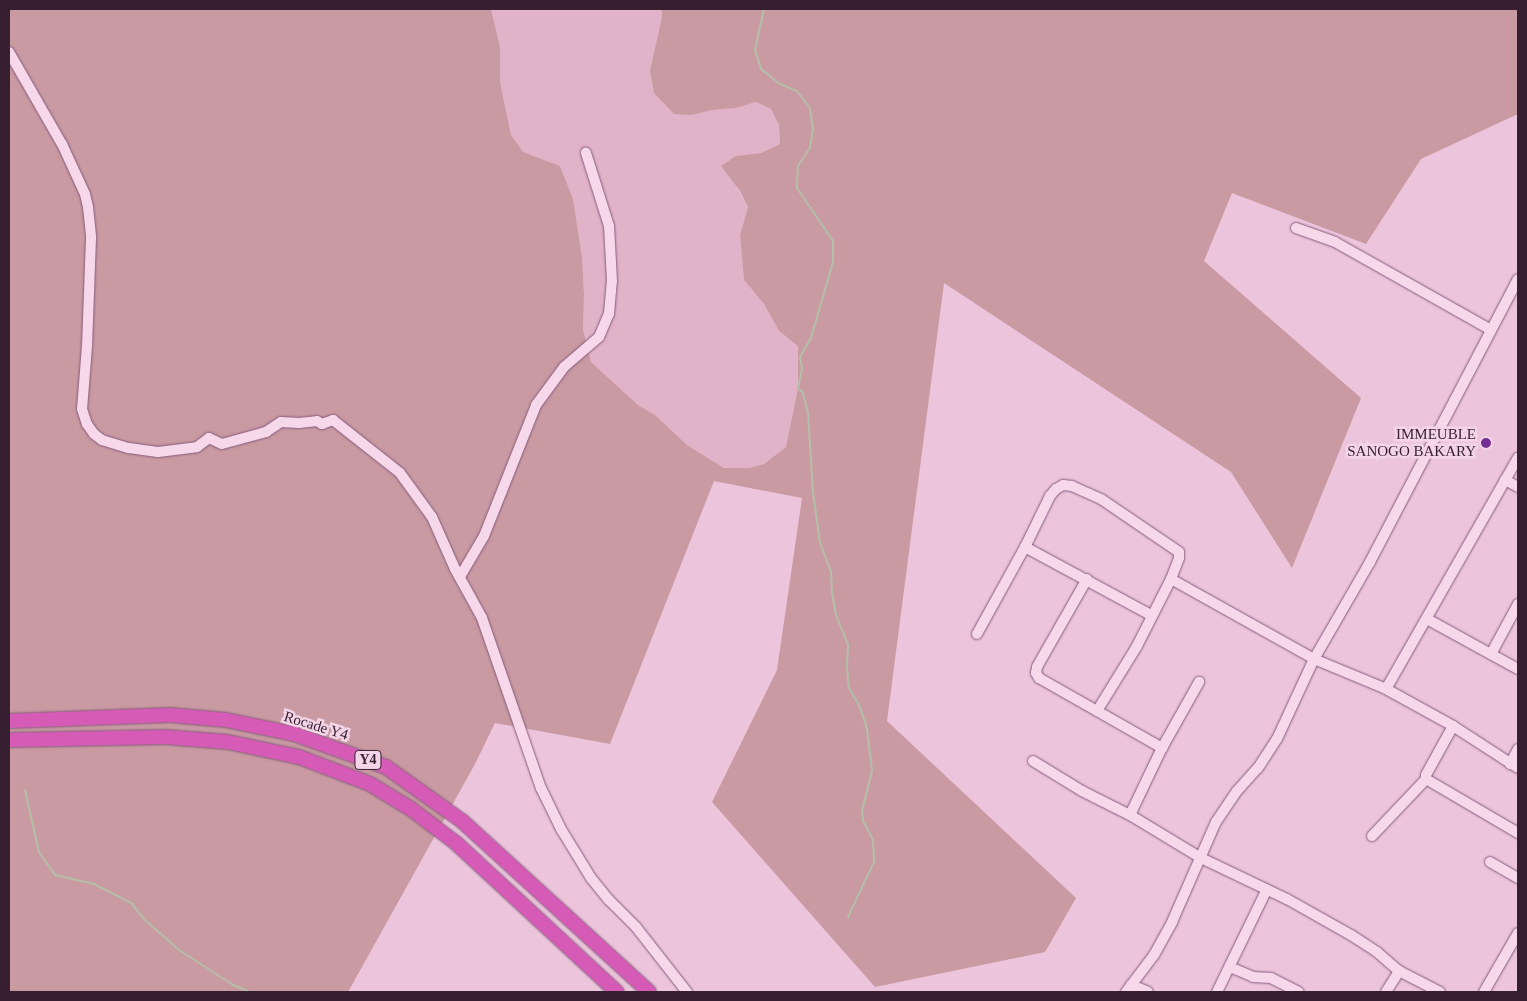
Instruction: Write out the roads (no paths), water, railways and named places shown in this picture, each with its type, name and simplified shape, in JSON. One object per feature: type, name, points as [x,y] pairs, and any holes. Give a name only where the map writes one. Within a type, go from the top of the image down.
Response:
[{"type":"highway","name":"Rocade Y4","points":[[9,721],[170,715],[226,720],[294,734],[386,767],[462,821],[649,992]]},
{"type":"highway","name":"Y4","points":[[9,740],[166,738],[228,742],[300,757],[370,784],[411,809],[456,843],[617,992]]},
{"type":"street","points":[[9,52],[62,144],[85,194],[88,207],[91,238],[87,346],[82,396],[84,418],[94,434],[102,440],[129,448],[158,452],[197,447],[208,438],[222,444],[266,432],[281,422],[317,421],[322,424],[333,420],[400,472],[432,517],[455,569],[461,575],[482,618],[541,788],[561,829],[591,878],[608,899],[636,927],[687,992]]},
{"type":"street","points":[[461,575],[484,536],[536,405],[564,367],[599,337],[609,314],[612,281],[609,226],[586,153]]},
{"type":"street","points":[[1296,228],[1335,242],[1491,330]]},
{"type":"street","points":[[1148,992],[1128,989],[1154,955],[1172,922],[1216,822],[1238,791],[1258,768],[1277,739],[1314,659],[1370,562],[1518,279]]},
{"type":"street","points":[[1386,689],[1518,458]]},
{"type":"street","points":[[1505,480],[1518,487]]},
{"type":"street","points":[[977,634],[1025,547],[1050,496],[1062,485],[1072,486],[1101,499],[1175,548],[1179,552],[1179,558],[1171,579],[1151,615],[1137,646],[1097,712]]},
{"type":"street","points":[[1025,547],[1151,615]]},
{"type":"street","points":[[1087,579],[1037,667],[1036,673],[1039,678],[1162,748]]},
{"type":"street","points":[[1171,579],[1314,659],[1386,689],[1453,726],[1514,766],[1518,749]]},
{"type":"street","points":[[1491,654],[1518,604]]},
{"type":"street","points":[[1427,619],[1518,669]]},
{"type":"street","points":[[1130,815],[1162,748],[1199,682]]},
{"type":"street","points":[[1372,836],[1426,779],[1426,775],[1453,726]]},
{"type":"street","points":[[1033,761],[1082,791],[1130,815],[1201,858],[1267,889],[1351,935],[1377,952],[1399,971],[1440,992]]},
{"type":"street","points":[[1426,779],[1518,833]]},
{"type":"street","points":[[1490,862],[1518,878]]},
{"type":"street","points":[[1217,992],[1267,889]]},
{"type":"street","points":[[1484,992],[1518,932]]},
{"type":"street","points":[[1230,967],[1253,977],[1271,978],[1299,992]]},
{"type":"street","points":[[1386,992],[1399,971]]},
{"type":"waterway","points":[[764,9],[755,50],[761,69],[778,83],[797,91],[810,108],[813,129],[810,148],[798,166],[797,188],[833,241],[833,262],[811,338],[800,357],[802,368],[798,388],[803,393],[808,413],[813,492],[820,543],[831,572],[836,615],[848,645],[847,667],[849,688],[860,707],[867,729],[872,771],[862,811],[863,821],[873,840],[874,862],[848,917]]},
{"type":"waterway","points":[[25,790],[39,852],[55,875],[94,884],[131,903],[145,920],[179,950],[233,985],[250,992]]},
{"type":"place","name":"IMMEUBLE SANOGO BAKARY","points":[[1486,443]]}]
